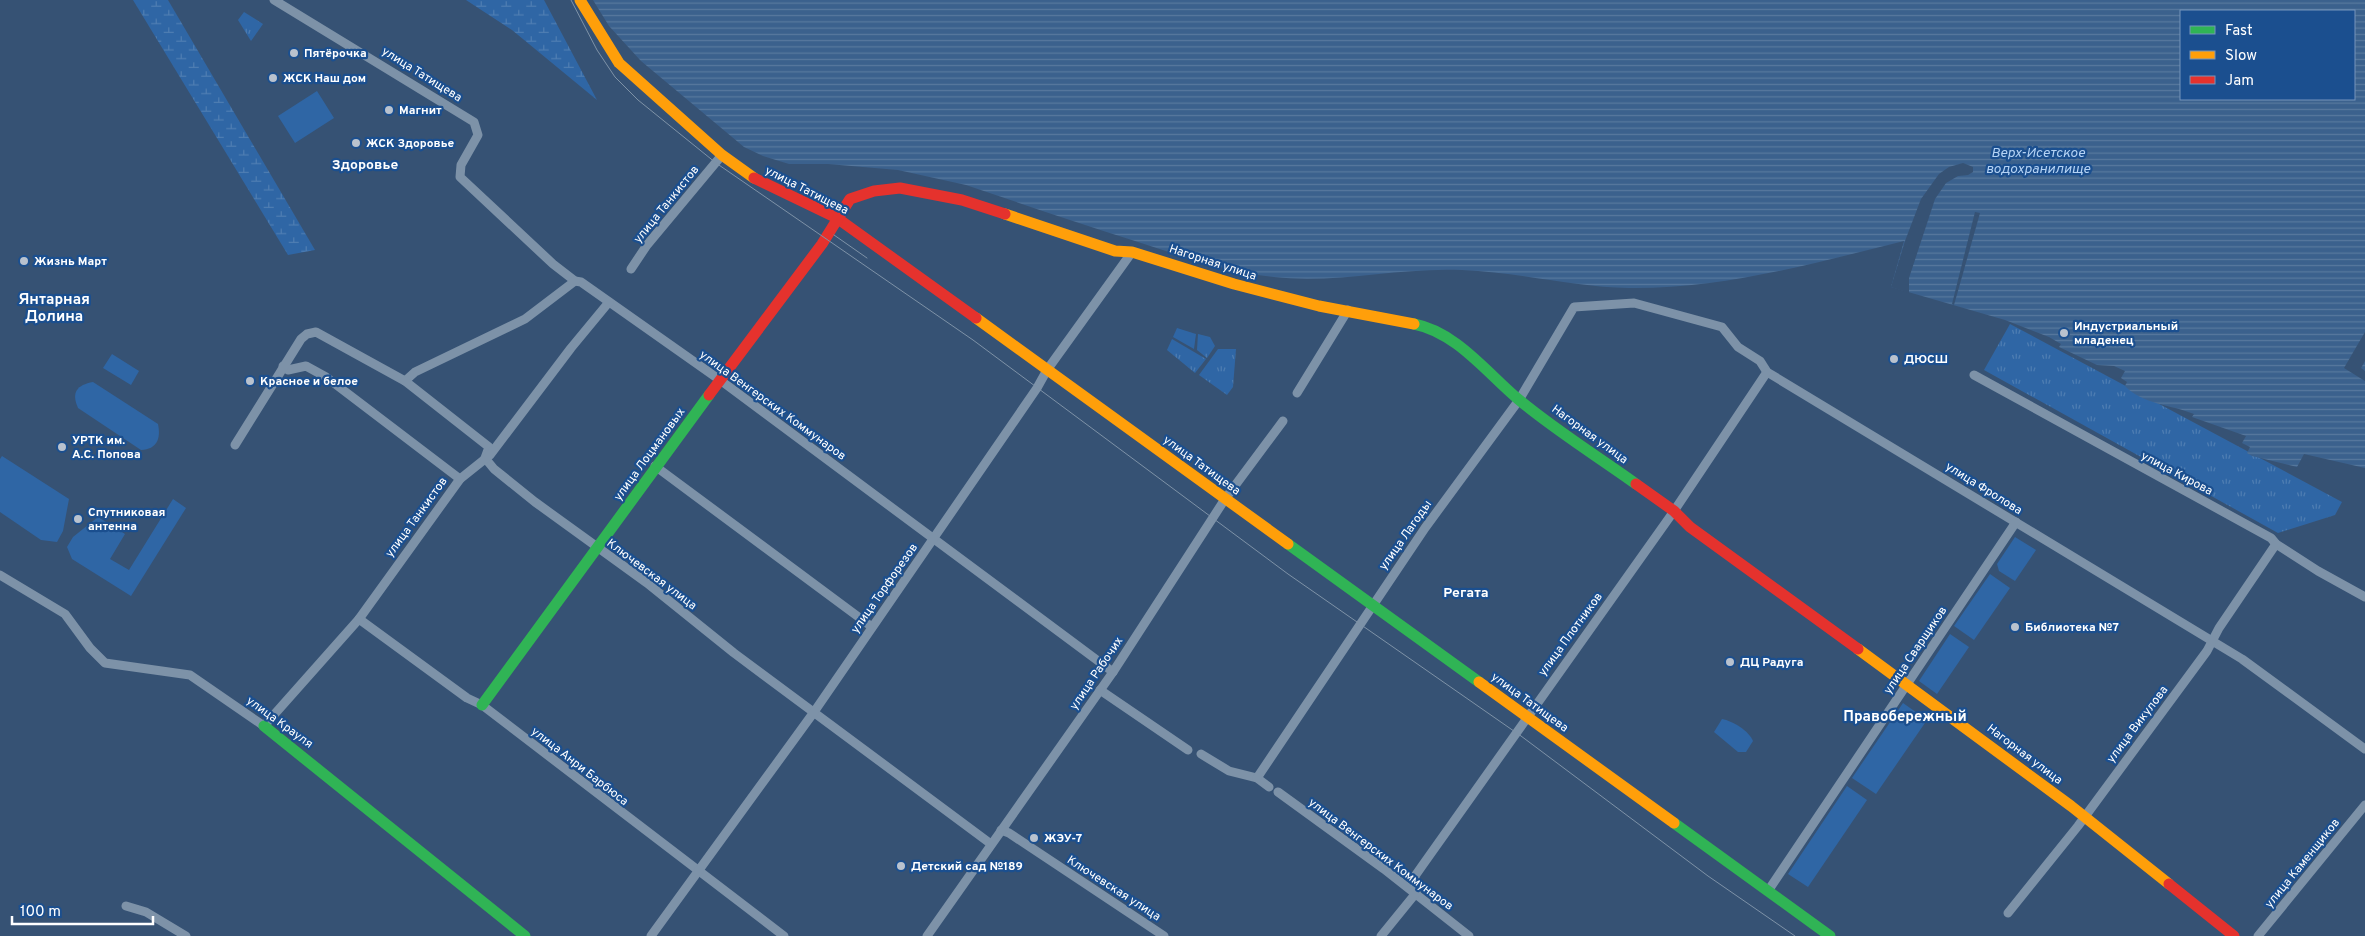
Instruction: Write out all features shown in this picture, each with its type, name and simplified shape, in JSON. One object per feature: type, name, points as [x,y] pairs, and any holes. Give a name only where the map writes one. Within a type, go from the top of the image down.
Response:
[{"type":"street","name":"улица Татищева","points":[[274,0],[474,122],[478,136],[461,164],[460,177],[553,264],[575,281]]},
{"type":"street","name":"улица Татищева","points":[[580,0],[619,62],[638,82],[722,155],[753,178],[836,218],[1830,936]]},
{"type":"street","name":"улица Танкистов","points":[[631,269],[646,245],[722,155]]},
{"type":"street","name":"Нагорная улица","points":[[836,218],[850,199],[874,190],[900,188],[962,200],[1115,250],[1132,252],[1171,262],[1234,284],[1319,306],[1348,310],[1423,326],[1464,349],[1519,400],[1674,511],[1690,527],[1907,684],[2084,816],[2234,936]]},
{"type":"street","name":"улица Лоцмановых","points":[[482,706],[598,549],[655,466],[822,244],[836,218]]},
{"type":"street","name":"улица Торфорезов","points":[[651,936],[814,712],[1037,388],[1047,370],[1132,252]]},
{"type":"street","name":"улица Венгерских Коммунаров","points":[[575,281],[581,282],[720,380],[1113,672]]},
{"type":"street","points":[[405,381],[415,372],[525,319],[575,281]]},
{"type":"street","name":"улица Танкистов","points":[[264,726],[359,619],[460,479],[476,469],[608,302]]},
{"type":"street","name":"улица Фролова","points":[[1574,307],[1634,302],[1722,327],[1738,347],[1760,361],[1767,372],[2212,641],[2271,679],[2365,748]]},
{"type":"street","name":"улица Лагоды","points":[[1257,778],[1372,605],[1453,488],[1519,400],[1574,307]]},
{"type":"street","points":[[1297,393],[1348,310]]},
{"type":"street","name":"Ключевская улица","points":[[283,366],[307,334],[316,332],[405,381],[489,447],[485,458],[494,469],[598,549],[648,583],[734,653],[991,844]]},
{"type":"street","points":[[235,445],[283,366],[288,370],[306,366],[326,377],[460,479]]},
{"type":"street","name":"улица Плотников","points":[[1416,893],[1415,876],[1526,716],[1674,511],[1767,372]]},
{"type":"street","name":"улица Кирова","points":[[1974,376],[2271,538],[2276,544],[2318,571],[2365,596]]},
{"type":"street","name":"улица Рабочих","points":[[927,936],[1113,672],[1225,499],[1283,422]]},
{"type":"street","points":[[655,466],[872,627]]},
{"type":"street","name":"улица Сварщиков","points":[[1768,891],[2016,522]]},
{"type":"street","name":"улица Викулова","points":[[2008,913],[2084,816],[2207,651],[2276,544]]},
{"type":"street","name":"улица Крауля","points":[[0,575],[65,614],[90,648],[105,663],[190,675],[264,726],[525,936]]},
{"type":"street","name":"улица Анри Барбюса","points":[[359,619],[468,698],[482,706],[697,872],[784,936]]},
{"type":"street","points":[[1100,690],[1188,750]]},
{"type":"street","points":[[1202,754],[1228,772],[1257,778],[1269,787]]},
{"type":"street","name":"улица Венгерских Коммунаров","points":[[1278,792],[1416,893],[1469,936]]},
{"type":"street","name":"улица Каменщиков","points":[[2258,936],[2365,805]]},
{"type":"street","name":"Ключевская улица","points":[[1000,830],[1009,833],[1164,936]]},
{"type":"street","points":[[1381,936],[1416,893]]},
{"type":"street","points":[[126,906],[146,912],[186,936]]},
{"type":"green space","points":[[133,0],[168,0],[315,250],[288,255]]},
{"type":"green space","points":[[466,0],[544,0],[597,100],[512,30]]},
{"type":"green space","points":[[244,12],[263,24],[251,41],[238,20]]},
{"type":"green space","points":[[317,91],[334,118],[295,143],[278,116]]},
{"type":"green space","points":[[2010,324],[2342,502],[2335,515],[2278,533],[1984,370]]},
{"type":"green space","points":[[1177,328],[1196,334],[1194,349],[1173,337]]},
{"type":"green space","points":[[1198,334],[1210,337],[1215,346],[1207,358],[1197,350]]},
{"type":"green space","points":[[1172,339],[1206,359],[1195,373],[1167,350]]},
{"type":"green space","points":[[1218,349],[1236,349],[1233,387],[1227,395],[1199,375]]},
{"type":"green space","points":[[112,354],[139,371],[131,385],[103,368]]},
{"type":"green space","points":[[93,382],[158,424],[158,439],[151,448],[141,450],[78,408],[75,398],[77,390],[83,385]]},
{"type":"green space","points":[[2,456],[69,499],[63,531],[57,542],[41,540],[0,512],[0,459]]},
{"type":"green space","points":[[173,499],[186,508],[131,596],[72,559],[67,547],[73,537],[98,517],[125,534],[110,559],[129,570]]},
{"type":"green space","points":[[2015,537],[2036,550],[2015,581],[1999,571],[1997,564]]},
{"type":"green space","points":[[1990,574],[2010,588],[1974,640],[1954,626]]},
{"type":"green space","points":[[1950,634],[1969,647],[1937,694],[1919,681]]},
{"type":"green space","points":[[1903,703],[1927,720],[1876,794],[1852,778]]},
{"type":"green space","points":[[1722,719],[1740,727],[1751,737],[1753,741],[1746,752],[1738,752],[1714,732]]},
{"type":"green space","points":[[1847,786],[1867,800],[1808,887],[1788,874]]},
{"type":"water","name":"Верх-Исетское водохранилище","points":[[593,0],[2365,0],[2365,468],[2304,454],[2297,467],[2252,456],[2247,453],[2250,447],[2242,443],[2246,436],[2192,417],[2194,414],[2140,397],[2132,392],[2125,386],[2127,382],[2121,378],[2125,371],[2114,366],[2097,365],[2059,347],[2061,344],[2049,337],[2005,320],[1891,287],[1904,241],[1768,273],[1699,284],[1664,287],[1608,287],[1462,270],[1415,271],[1298,279],[1256,275],[1187,258],[966,185],[898,170],[828,164],[789,164],[763,156],[744,147],[641,61],[609,26]]},
{"type":"pier","points":[[1963,163],[1973,167],[1973,172],[1968,175],[1958,176],[1946,183],[1935,199],[1909,278],[1909,293],[1891,287],[1905,241],[1921,199],[1939,174],[1949,167]]},
{"type":"pier","points":[[1975,212],[1980,213],[1954,305],[1952,304]]},
{"type":"pier","points":[[2365,332],[2365,361],[2361,368],[2365,371],[2365,381],[2344,368]]},
{"type":"tram line","points":[[571,0],[597,50],[615,77],[638,100],[716,163],[973,340],[1288,574],[1521,736],[1708,876],[1795,936]]},
{"type":"tram line","points":[[834,235],[867,258]]},
{"type":"traffic: fast","points":[[1414,324],[1429,328],[1457,344],[1532,410],[1636,484]]},
{"type":"traffic: fast","points":[[482,705],[709,395]]},
{"type":"traffic: fast","points":[[1288,544],[1479,682]]},
{"type":"traffic: fast","points":[[264,726],[525,936]]},
{"type":"traffic: fast","points":[[1674,823],[1830,936]]},
{"type":"traffic: slow","points":[[580,0],[619,63],[722,155],[754,178]]},
{"type":"traffic: slow","points":[[1005,214],[1115,251],[1132,252],[1234,284],[1319,306],[1414,324]]},
{"type":"traffic: slow","points":[[976,318],[1288,544]]},
{"type":"traffic: slow","points":[[1858,649],[2071,806],[2169,884]]},
{"type":"traffic: slow","points":[[1479,682],[1674,823]]},
{"type":"traffic: jam","points":[[754,178],[837,218],[976,318]]},
{"type":"traffic: jam","points":[[709,395],[822,244],[850,199],[874,191],[900,188],[962,200],[1005,214]]},
{"type":"traffic: jam","points":[[1636,484],[1674,511],[1690,527],[1858,649]]},
{"type":"traffic: jam","points":[[2169,884],[2234,936]]},
{"type":"place","name":"Пятёрочка","points":[[294,53]]},
{"type":"place","name":"ЖСК Наш дом","points":[[273,78]]},
{"type":"place","name":"Магнит","points":[[389,110]]},
{"type":"place","name":"ЖСК Здоровье","points":[[356,143]]},
{"type":"place","name":"Жизнь Март","points":[[24,261]]},
{"type":"place","name":"Индустриальный младенец","points":[[2064,333]]},
{"type":"place","name":"ДЮСШ","points":[[1894,359]]},
{"type":"place","name":"Красное и белое","points":[[250,381]]},
{"type":"place","name":"УРТК им. А.С. Попова","points":[[62,447]]},
{"type":"place","name":"Спутниковая антенна","points":[[78,519]]},
{"type":"place","name":"Библиотека №7","points":[[2015,627]]},
{"type":"place","name":"ДЦ Радуга","points":[[1730,662]]},
{"type":"place","name":"ЖЭУ-7","points":[[1034,838]]},
{"type":"place","name":"Детский сад №189","points":[[901,866]]},
{"type":"district","name":"Здоровье","points":[[365,164]]},
{"type":"district","name":"Янтарная Долина","points":[[54,308]]},
{"type":"district","name":"Регата","points":[[1466,592]]},
{"type":"district","name":"Правобережный","points":[[1905,716]]}]
